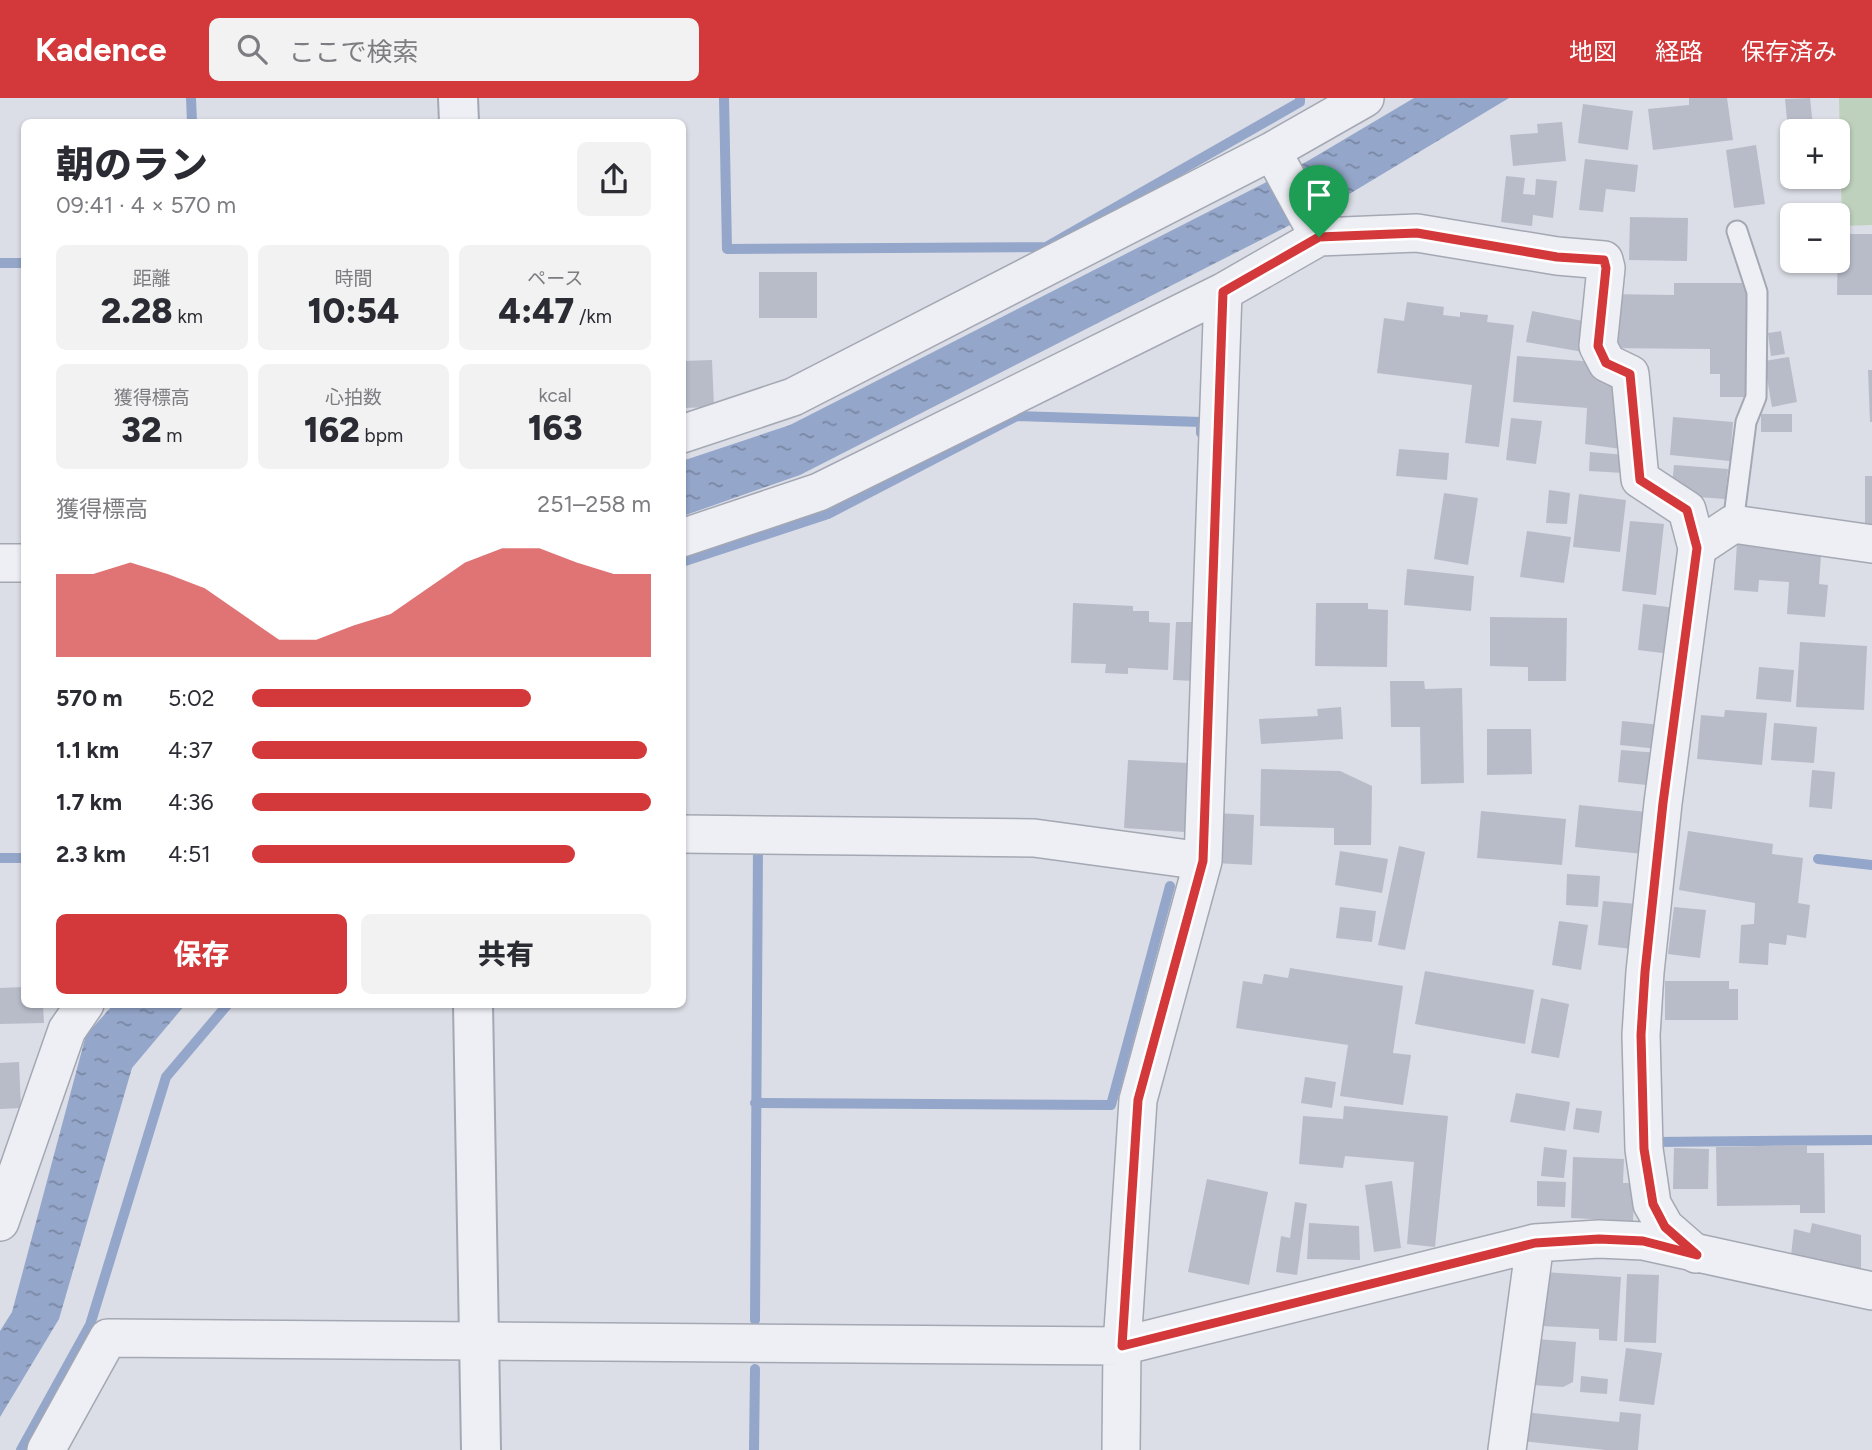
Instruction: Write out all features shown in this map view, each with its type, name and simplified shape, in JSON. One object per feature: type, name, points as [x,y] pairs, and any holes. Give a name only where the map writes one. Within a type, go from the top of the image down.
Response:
[{"type":"street","points":[[458,98],[459,119]]},
{"type":"street","points":[[686,432],[793,397],[1275,157],[1320,110],[1365,98]]},
{"type":"street","points":[[1275,157],[1316,232]]},
{"type":"street","points":[[686,537],[819,492],[1223,292],[1316,232],[1417,233],[1557,257],[1604,260],[1606,268],[1598,346],[1606,363],[1630,374],[1640,480],[1687,510],[1697,548],[1663,803],[1641,1035],[1644,1149],[1653,1204],[1665,1227],[1697,1255]]},
{"type":"street","points":[[1121,1450],[1122,1346],[1138,1100],[1203,861],[1223,292]]},
{"type":"street","points":[[1697,548],[1733,524],[1872,544]]},
{"type":"street","points":[[0,563],[21,562]]},
{"type":"street","points":[[686,834],[1034,838],[1203,861]]},
{"type":"street","points":[[0,1221],[67,1030],[82,1008]]},
{"type":"street","points":[[473,1008],[481,1450]]},
{"type":"street","points":[[46,1450],[108,1338],[1122,1346],[1535,1243],[1599,1239],[1643,1241],[1697,1255],[1872,1291]]},
{"type":"street","points":[[1507,1450],[1535,1243]]},
{"type":"lane","points":[[1733,524],[1746,422],[1756,397],[1757,345],[1757,292],[1737,231]]},
{"type":"green space","points":[[1839,98],[1872,98],[1872,225],[1850,226],[1850,203],[1841,203],[1841,189],[1850,189],[1850,119],[1839,119]]},
{"type":"water","points":[[1414,98],[1509,98],[1341,199],[800,475],[686,515],[686,460],[790,425],[1306,162]]},
{"type":"water","points":[[110,1008],[182,1008],[132,1068],[59,1319],[0,1417],[0,1331],[12,1312],[86,1035]]},
{"type":"building","points":[[1689,98],[1727,98],[1733,140],[1653,150],[1648,109],[1689,105]]},
{"type":"building","points":[[1810,98],[1812,119],[1787,119],[1785,99]]},
{"type":"building","points":[[1583,104],[1633,111],[1628,150],[1578,143]]},
{"type":"building","points":[[1562,122],[1566,161],[1513,166],[1510,135],[1538,133],[1537,124]]},
{"type":"building","points":[[1756,145],[1765,204],[1734,208],[1726,150]]},
{"type":"building","points":[[1585,159],[1638,165],[1635,192],[1606,189],[1603,212],[1579,210]]},
{"type":"building","points":[[1506,176],[1525,178],[1523,194],[1535,195],[1536,179],[1557,181],[1553,218],[1533,215],[1532,226],[1501,222]]},
{"type":"building","points":[[1630,217],[1688,218],[1687,261],[1629,260]]},
{"type":"building","points":[[1850,234],[1872,234],[1872,295],[1837,295],[1837,273],[1850,273]]},
{"type":"building","points":[[759,272],[817,272],[817,318],[759,318]]},
{"type":"building","points":[[1674,283],[1748,283],[1747,397],[1720,397],[1720,374],[1710,374],[1710,349],[1604,348],[1604,294],[1674,295]]},
{"type":"building","points":[[1407,302],[1444,307],[1443,315],[1460,317],[1460,312],[1488,315],[1487,322],[1514,325],[1499,447],[1465,443],[1472,385],[1377,373],[1384,318],[1404,321]]},
{"type":"building","points":[[1532,311],[1588,322],[1583,352],[1526,342]]},
{"type":"building","points":[[1781,331],[1785,354],[1771,356],[1768,333]]},
{"type":"building","points":[[1517,356],[1595,362],[1594,374],[1626,377],[1621,449],[1585,444],[1587,408],[1513,402]]},
{"type":"building","points":[[1789,357],[1797,402],[1772,407],[1764,361]]},
{"type":"building","points":[[712,360],[714,407],[686,408],[686,361]]},
{"type":"building","points":[[1868,370],[1872,370],[1872,422],[1870,422]]},
{"type":"building","points":[[1761,414],[1792,414],[1792,432],[1761,432]]},
{"type":"building","points":[[1673,417],[1733,422],[1730,461],[1670,455]]},
{"type":"building","points":[[1511,418],[1542,421],[1536,464],[1506,460]]},
{"type":"building","points":[[1399,449],[1449,453],[1447,480],[1396,476]]},
{"type":"building","points":[[1590,452],[1626,455],[1624,473],[1589,471]]},
{"type":"building","points":[[1674,465],[1728,469],[1725,499],[1671,495]]},
{"type":"building","points":[[1865,476],[1872,476],[1872,527],[1865,527]]},
{"type":"building","points":[[1549,490],[1570,493],[1567,524],[1546,523]]},
{"type":"building","points":[[1444,493],[1478,498],[1468,565],[1434,559]]},
{"type":"building","points":[[1579,494],[1626,500],[1620,552],[1573,547]]},
{"type":"building","points":[[1630,521],[1664,524],[1656,595],[1622,591]]},
{"type":"building","points":[[1527,531],[1571,537],[1564,583],[1520,577]]},
{"type":"building","points":[[1822,541],[1819,584],[1828,585],[1825,617],[1787,614],[1789,582],[1759,580],[1758,592],[1734,590],[1737,543],[1757,545]]},
{"type":"building","points":[[1407,569],[1474,576],[1471,611],[1404,605]]},
{"type":"building","points":[[1073,603],[1133,606],[1133,611],[1149,611],[1149,622],[1170,623],[1168,670],[1128,668],[1128,674],[1105,673],[1106,664],[1071,663]]},
{"type":"building","points":[[1316,603],[1368,603],[1368,609],[1388,610],[1387,667],[1315,666]]},
{"type":"building","points":[[1643,604],[1676,608],[1671,654],[1638,650]]},
{"type":"building","points":[[1490,617],[1567,618],[1566,681],[1528,681],[1528,667],[1490,666]]},
{"type":"building","points":[[1176,622],[1198,622],[1196,681],[1173,680]]},
{"type":"building","points":[[1800,642],[1867,646],[1864,710],[1796,707]]},
{"type":"building","points":[[1759,667],[1794,670],[1791,702],[1756,699]]},
{"type":"building","points":[[1390,681],[1424,681],[1425,689],[1462,688],[1464,783],[1421,784],[1420,727],[1391,727]]},
{"type":"building","points":[[1341,707],[1343,739],[1261,744],[1259,719],[1318,716],[1317,709]]},
{"type":"building","points":[[1725,710],[1767,713],[1762,765],[1697,759],[1701,715],[1724,717]]},
{"type":"building","points":[[1622,721],[1661,725],[1658,749],[1620,745]]},
{"type":"building","points":[[1774,723],[1817,727],[1814,763],[1771,760]]},
{"type":"building","points":[[1487,729],[1531,729],[1532,774],[1487,775]]},
{"type":"building","points":[[1621,750],[1659,753],[1656,786],[1618,782]]},
{"type":"building","points":[[1128,760],[1189,763],[1185,832],[1124,828]]},
{"type":"building","points":[[1261,769],[1340,771],[1372,786],[1371,845],[1334,845],[1334,828],[1260,826]]},
{"type":"building","points":[[1812,770],[1835,772],[1832,809],[1809,807]]},
{"type":"building","points":[[1579,805],[1647,812],[1643,854],[1575,847]]},
{"type":"building","points":[[1481,811],[1566,819],[1562,865],[1477,858]]},
{"type":"building","points":[[1217,813],[1254,815],[1252,865],[1215,863]]},
{"type":"building","points":[[1688,831],[1773,844],[1772,854],[1803,858],[1798,903],[1810,905],[1806,938],[1787,935],[1786,945],[1769,943],[1768,965],[1739,963],[1741,925],[1754,924],[1755,903],[1679,890]]},
{"type":"building","points":[[1399,846],[1425,852],[1405,950],[1378,945]]},
{"type":"building","points":[[1340,851],[1388,859],[1382,893],[1335,885]]},
{"type":"building","points":[[1567,874],[1600,876],[1598,907],[1566,905]]},
{"type":"building","points":[[1603,901],[1637,904],[1632,949],[1598,945]]},
{"type":"building","points":[[1340,907],[1376,911],[1372,942],[1336,938]]},
{"type":"building","points":[[1674,907],[1706,910],[1700,958],[1668,954]]},
{"type":"building","points":[[1559,921],[1588,925],[1581,970],[1552,965]]},
{"type":"building","points":[[1290,968],[1403,986],[1393,1053],[1411,1055],[1403,1105],[1340,1096],[1348,1045],[1236,1028],[1243,981],[1262,984],[1264,974],[1288,978]]},
{"type":"building","points":[[1425,971],[1534,990],[1525,1044],[1415,1024]]},
{"type":"building","points":[[1665,981],[1729,981],[1729,989],[1738,989],[1738,1020],[1665,1020]]},
{"type":"building","points":[[21,987],[21,1008],[43,1008],[44,1023],[0,1024],[0,988]]},
{"type":"building","points":[[1541,998],[1569,1004],[1559,1058],[1531,1053]]},
{"type":"building","points":[[19,1062],[21,1108],[0,1109],[0,1063]]},
{"type":"building","points":[[1305,1077],[1336,1082],[1332,1108],[1301,1103]]},
{"type":"building","points":[[1516,1093],[1570,1102],[1565,1131],[1510,1122]]},
{"type":"building","points":[[1344,1106],[1448,1116],[1435,1247],[1407,1244],[1414,1162],[1345,1156],[1343,1168],[1299,1164],[1303,1116],[1343,1119]]},
{"type":"building","points":[[1576,1108],[1602,1111],[1599,1133],[1573,1129]]},
{"type":"building","points":[[1807,1145],[1807,1153],[1824,1153],[1825,1213],[1800,1213],[1800,1205],[1717,1206],[1716,1147]]},
{"type":"building","points":[[1544,1147],[1567,1150],[1564,1178],[1541,1176]]},
{"type":"building","points":[[1674,1148],[1709,1149],[1708,1189],[1673,1189]]},
{"type":"building","points":[[1573,1157],[1624,1159],[1623,1183],[1635,1183],[1633,1221],[1571,1218]]},
{"type":"building","points":[[1207,1179],[1268,1192],[1249,1285],[1188,1272]]},
{"type":"building","points":[[1392,1181],[1401,1248],[1374,1252],[1365,1185]]},
{"type":"building","points":[[1537,1181],[1566,1182],[1565,1207],[1537,1206]]},
{"type":"building","points":[[1295,1202],[1307,1204],[1297,1275],[1276,1272],[1281,1236],[1290,1238]]},
{"type":"building","points":[[1309,1223],[1359,1226],[1360,1260],[1307,1259]]},
{"type":"building","points":[[1812,1223],[1861,1235],[1861,1271],[1791,1255],[1794,1229],[1810,1233]]},
{"type":"building","points":[[1544,1272],[1621,1277],[1617,1341],[1599,1340],[1599,1329],[1541,1326]]},
{"type":"building","points":[[1627,1274],[1659,1275],[1656,1343],[1624,1342]]},
{"type":"building","points":[[1536,1339],[1576,1342],[1573,1382],[1563,1387],[1532,1385]]},
{"type":"building","points":[[1626,1348],[1662,1353],[1654,1405],[1619,1401]]},
{"type":"building","points":[[1581,1376],[1608,1379],[1607,1394],[1580,1392]]},
{"type":"building","points":[[1524,1412],[1619,1422],[1620,1412],[1641,1414],[1638,1450],[1606,1450],[1521,1441]]},
{"type":"waterway","points":[[191,98],[192,119]]},
{"type":"waterway","points":[[724,98],[727,249],[1046,247],[1300,102],[1300,98]]},
{"type":"waterway","points":[[0,263],[21,263]]},
{"type":"waterway","points":[[686,561],[828,514],[1017,416],[1201,422],[1201,433]]},
{"type":"waterway","points":[[755,1320],[758,845]]},
{"type":"waterway","points":[[0,858],[21,858]]},
{"type":"waterway","points":[[1818,859],[1872,865]]},
{"type":"waterway","points":[[755,1103],[1111,1105],[1170,886]]},
{"type":"waterway","points":[[21,1450],[90,1325],[166,1077],[225,1008]]},
{"type":"waterway","points":[[1655,1142],[1872,1140]]},
{"type":"waterway","points":[[754,1450],[755,1369]]},
{"type":"route","points":[[1417,233],[1557,257],[1604,260],[1606,268],[1598,346],[1606,363],[1630,374],[1640,480],[1687,510],[1697,548],[1663,803],[1641,1035],[1644,1149],[1653,1204],[1665,1227],[1697,1255],[1643,1241],[1599,1239],[1535,1243],[1122,1346],[1138,1100],[1203,861],[1223,292],[1319,237],[1417,233]]}]
